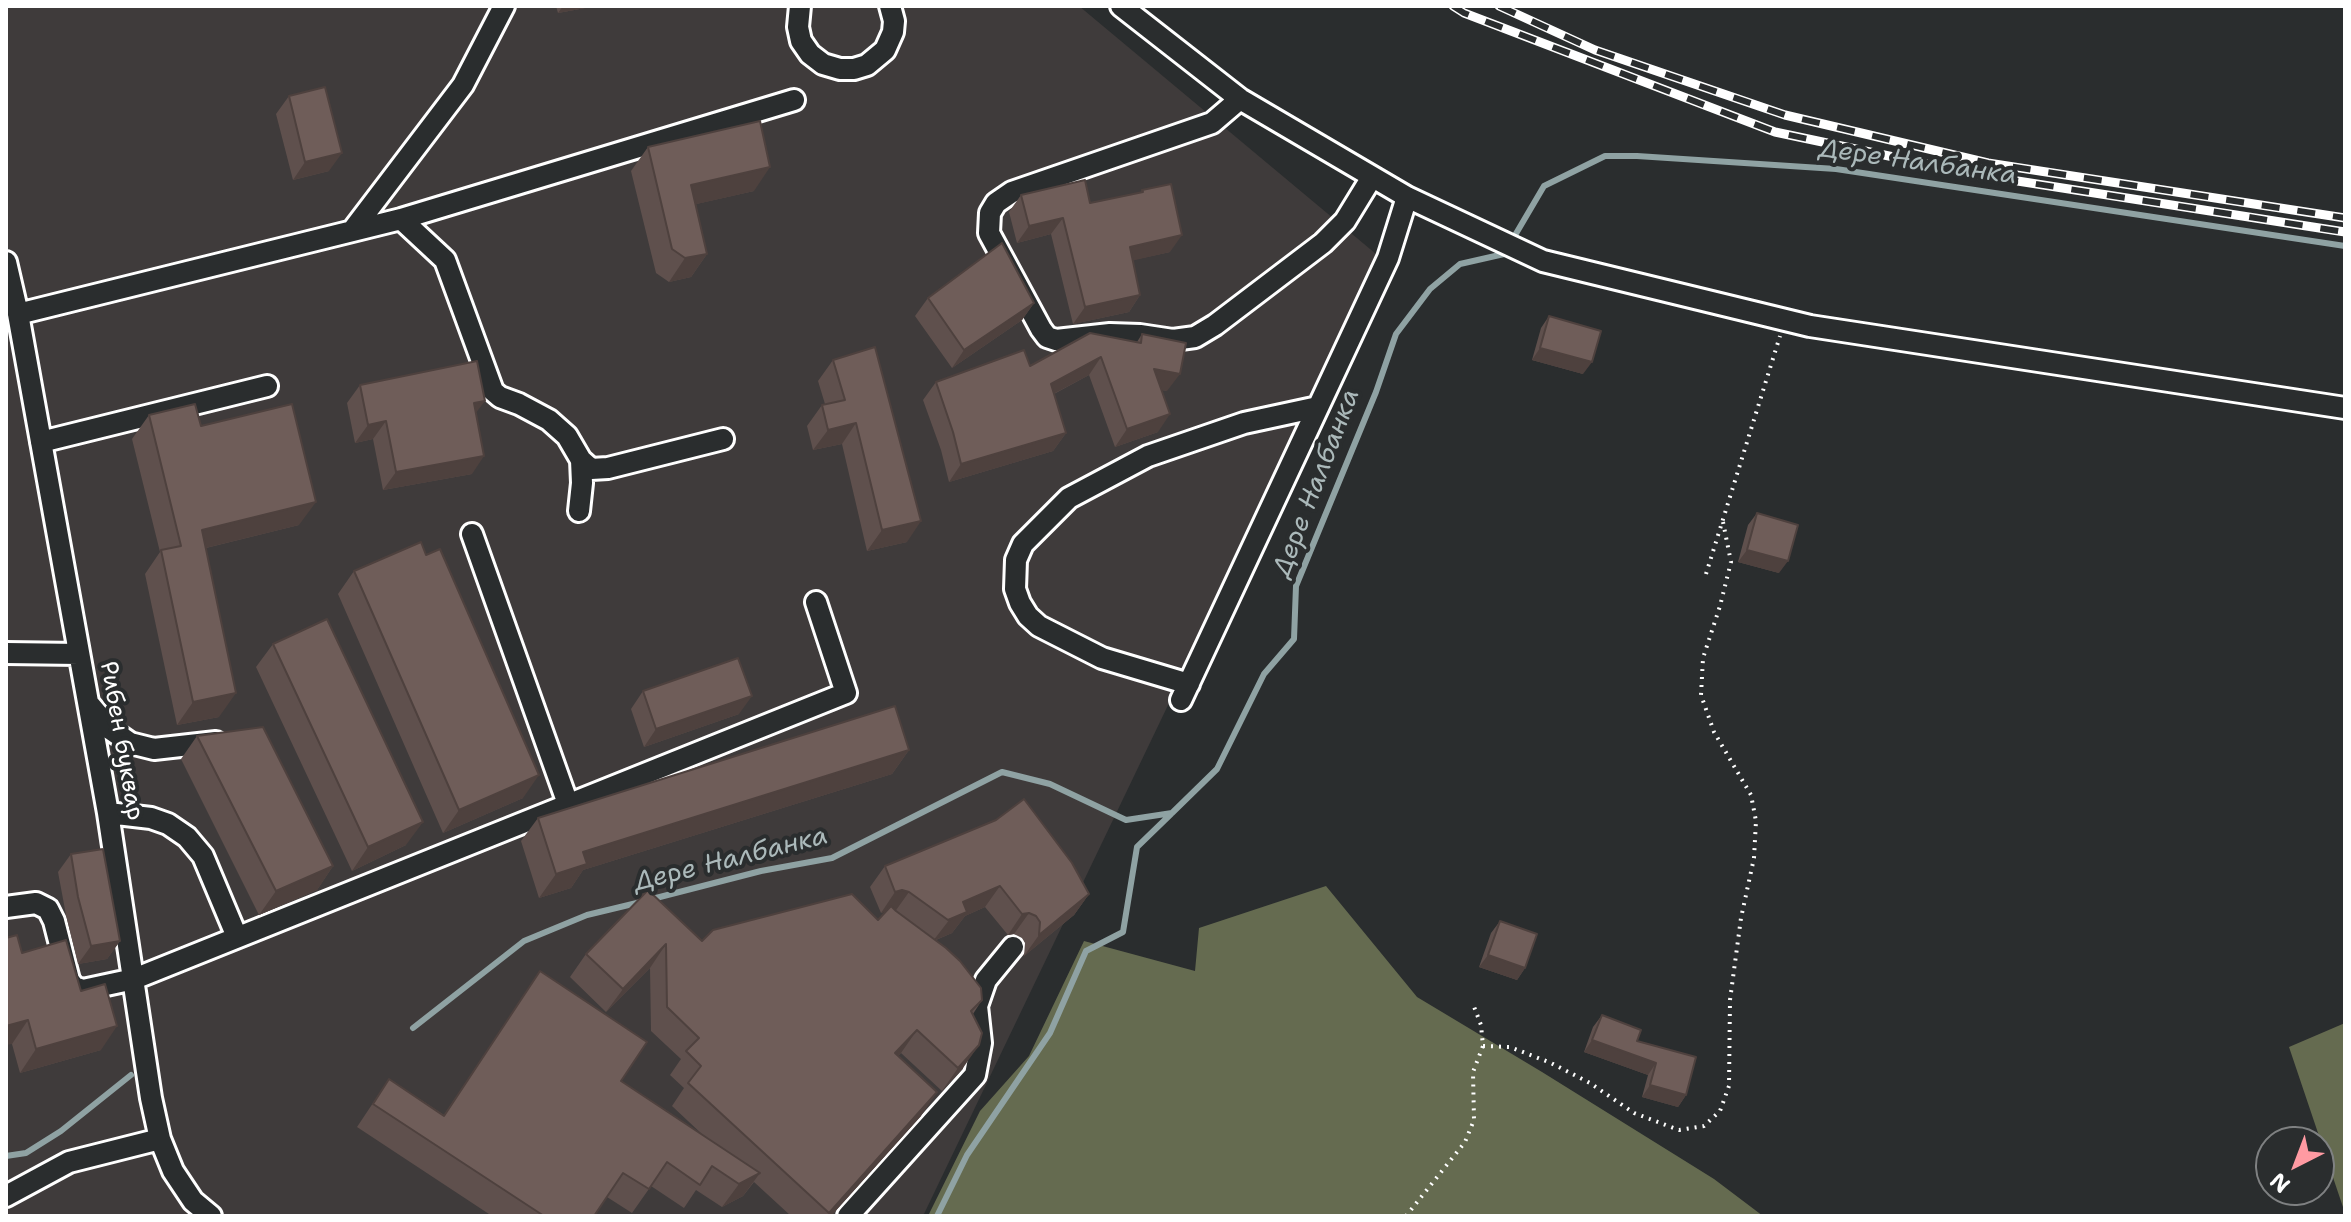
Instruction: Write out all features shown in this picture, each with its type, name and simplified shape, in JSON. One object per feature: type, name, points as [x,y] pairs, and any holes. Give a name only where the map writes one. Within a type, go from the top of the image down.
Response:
[{"type":"street","points":[[800,6],[798,27],[801,41],[810,54],[823,64],[840,69],[867,65],[885,50],[893,32],[890,6]]},
{"type":"street","points":[[1121,6],[1240,99],[1407,197],[1543,261],[1825,328],[2345,408]]},
{"type":"street","points":[[352,231],[463,85],[502,7]]},
{"type":"street","points":[[1240,99],[1212,123],[1012,192],[996,203],[990,213],[989,233],[1047,337],[1056,340],[1110,334],[1173,340],[1195,337],[1323,243],[1345,221],[1372,177]]},
{"type":"street","points":[[18,314],[401,219],[794,100]]},
{"type":"street","points":[[1318,407],[1244,423],[1148,456],[1069,498],[1023,544],[1016,560],[1015,589],[1028,616],[1039,626],[1102,658],[1185,692],[1388,258],[1407,197]]},
{"type":"street","points":[[401,219],[445,260],[493,391],[549,420],[567,436],[581,460],[591,469],[608,468],[723,439]]},
{"type":"street","name":"Рибен буквар","points":[[6,262],[108,813],[151,1098],[160,1139],[173,1171],[193,1201],[211,1216]]},
{"type":"street","points":[[41,442],[267,386]]},
{"type":"street","points":[[579,511],[581,460]]},
{"type":"street","points":[[472,534],[568,804]]},
{"type":"street","points":[[6,907],[36,903],[48,909],[69,980],[74,987],[83,990],[134,979],[846,693],[816,602]]},
{"type":"street","points":[[6,653],[79,654]]},
{"type":"street","points":[[88,704],[110,729],[130,743],[154,749],[240,739]]},
{"type":"street","points":[[108,813],[151,818],[168,824],[187,837],[203,856],[237,937]]},
{"type":"street","points":[[848,1216],[975,1075],[981,1043],[977,1006],[986,980],[1013,947]]},
{"type":"street","points":[[962,986],[977,1006]]},
{"type":"street","points":[[6,1196],[69,1162],[160,1139]]},
{"type":"path","points":[[1706,574],[1785,320]]},
{"type":"path","points":[[1483,1046],[1510,1047],[1551,1063],[1590,1083],[1634,1113],[1679,1130],[1704,1126],[1720,1111],[1729,1086],[1730,1000],[1741,918],[1754,858],[1756,821],[1751,795],[1714,732],[1701,695],[1703,658],[1731,562],[1723,522]]},
{"type":"path","points":[[1406,1216],[1465,1142],[1474,1120],[1473,1072],[1483,1046],[1481,1025],[1473,1004]]},
{"type":"shaded area","points":[[6,6],[1079,6],[1382,259],[923,1216],[6,1216]]},
{"type":"green space","points":[[1326,886],[1417,997],[1714,1179],[1763,1216],[928,1216],[980,1111],[1029,1056],[1084,941],[1195,971],[1199,928]]},
{"type":"green space","points":[[2345,1023],[2345,1213],[2335,1183],[2335,1126],[2316,1126],[2289,1047]]},
{"type":"building","points":[[325,87],[342,153],[305,162],[289,96]]},
{"type":"building","points":[[760,121],[770,167],[691,185],[707,254],[685,258],[672,249],[648,147]]},
{"type":"building","points":[[1085,180],[1090,203],[1171,184],[1182,235],[1130,247],[1140,295],[1085,307],[1063,218],[1029,226],[1021,195]]},
{"type":"building","points":[[1002,243],[1034,303],[964,350],[928,298]]},
{"type":"building","points":[[1549,316],[1601,331],[1592,362],[1540,348]]},
{"type":"building","points":[[1090,333],[1141,343],[1142,334],[1186,343],[1180,374],[1154,369],[1170,414],[1127,429],[1101,357],[1051,384],[1066,433],[961,464],[936,382],[1024,350],[1030,366]]},
{"type":"building","points":[[875,347],[921,521],[882,530],[856,423],[828,430],[822,405],[845,400],[833,360]]},
{"type":"building","points":[[477,361],[485,401],[474,403],[484,456],[396,472],[386,421],[368,425],[360,385]]},
{"type":"building","points":[[195,404],[201,426],[292,404],[316,502],[202,530],[236,693],[193,702],[161,550],[181,546],[149,415]]},
{"type":"building","points":[[1757,513],[1798,525],[1788,561],[1747,550]]},
{"type":"building","points":[[421,542],[426,555],[440,549],[539,775],[459,810],[354,571]]},
{"type":"building","points":[[327,619],[423,822],[368,847],[273,644]]},
{"type":"building","points":[[738,658],[752,696],[656,729],[643,691]]},
{"type":"building","points":[[895,706],[909,750],[583,852],[587,864],[556,874],[538,818]]},
{"type":"building","points":[[263,727],[333,866],[276,891],[197,736]]},
{"type":"building","points":[[1024,799],[1072,863],[1089,894],[1039,935],[1040,922],[1036,916],[1022,914],[1000,886],[963,902],[967,912],[948,920],[909,892],[895,892],[885,866],[996,820]]},
{"type":"building","points":[[103,849],[120,941],[91,946],[71,854]]},
{"type":"building","points":[[648,890],[702,941],[713,930],[852,894],[878,920],[891,906],[946,948],[981,988],[982,1000],[971,1011],[982,1033],[979,1045],[958,1068],[917,1030],[895,1053],[937,1092],[829,1213],[688,1083],[701,1066],[686,1051],[699,1038],[667,1007],[666,944],[623,989],[586,954]]},
{"type":"building","points":[[1500,921],[1537,934],[1525,968],[1488,955]]},
{"type":"building","points":[[17,935],[22,953],[66,940],[81,991],[105,984],[117,1026],[36,1049],[28,1020],[6,1026],[6,938]]},
{"type":"building","points":[[540,971],[647,1042],[621,1081],[760,1173],[739,1184],[712,1166],[700,1185],[667,1162],[649,1189],[623,1173],[594,1216],[544,1216],[373,1104],[389,1079],[444,1116]]},
{"type":"building","points":[[1602,1015],[1641,1030],[1637,1041],[1696,1057],[1686,1095],[1650,1085],[1656,1063],[1592,1040]]},
{"type":"waterway","name":"Дере Налбанка","points":[[652,899],[761,871],[832,858],[1002,772],[1050,784],[1126,820],[1172,813],[1217,769],[1264,674],[1294,639],[1296,586],[1376,392],[1396,334],[1430,289],[1460,264],[1504,254],[1544,186],[1605,156],[1836,169],[2345,246]]},
{"type":"waterway","points":[[937,1216],[967,1155],[1050,1033],[1086,951],[1123,932],[1137,847],[1171,814]]},
{"type":"waterway","name":"Дере Налбанка","points":[[413,1028],[524,941],[587,915],[641,902]]},
{"type":"waterway","points":[[6,1156],[26,1153],[61,1131],[131,1075]]},
{"type":"railway","points":[[1453,6],[1464,13],[1775,132],[1979,175],[2345,232]]},
{"type":"railway","points":[[1499,6],[1595,50],[1785,115],[1988,163],[2345,218]]}]
